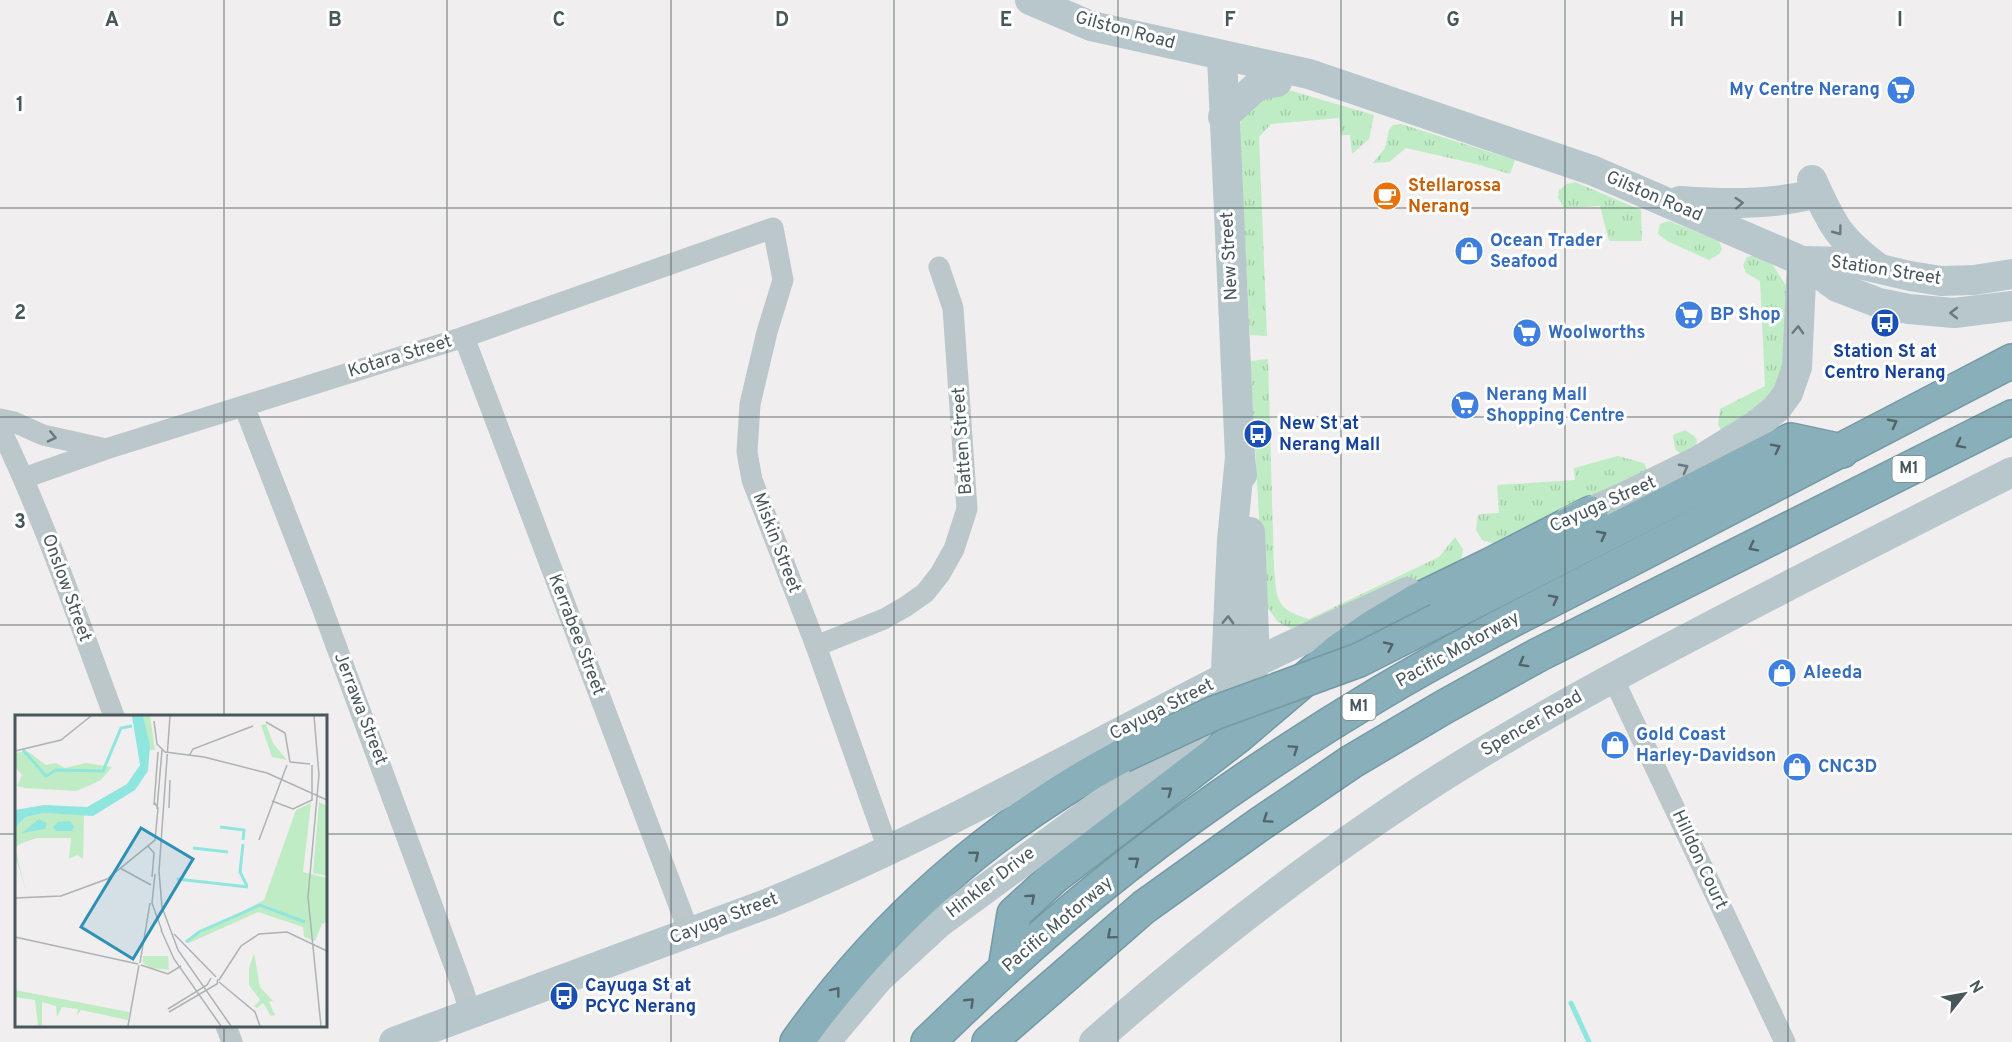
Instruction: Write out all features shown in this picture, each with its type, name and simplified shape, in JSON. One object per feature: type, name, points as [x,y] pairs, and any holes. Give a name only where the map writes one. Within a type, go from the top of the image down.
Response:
[{"type":"highway","name":"Pacific Motorway","points":[[928,1042],[1005,969],[1070,912],[1194,816],[1378,694],[1510,621],[2012,361]]},
{"type":"highway","name":"M1","points":[[989,1042],[1144,907],[1351,762],[1538,655],[2012,417]]},
{"type":"highway","points":[[797,1042],[857,965],[896,925],[951,874],[1041,803],[1080,778],[1214,713],[1359,660],[1791,440],[1842,451]]},
{"type":"highway","points":[[1005,969],[1014,914],[1054,877],[1237,737],[1337,652],[1371,628],[1418,600],[1591,513]]},
{"type":"street","name":"Gilston Road","points":[[1030,0],[1091,26],[1309,74],[1594,171],[1802,261]]},
{"type":"street","name":"Gilston Road","points":[[1222,56],[1277,82],[1503,140]]},
{"type":"street","name":"New Street","points":[[1222,56],[1240,457],[1250,533],[1255,662]]},
{"type":"street","points":[[1223,117],[1258,85],[1277,82]]},
{"type":"street","points":[[1659,199],[1724,203],[1776,201],[1811,187],[1840,235],[1858,253],[1880,269]]},
{"type":"street","name":"Kotara Street","points":[[24,478],[106,449],[464,337],[773,228]]},
{"type":"street","name":"Miskin Street","points":[[773,228],[783,280],[767,332],[750,404],[747,452],[752,480],[762,511],[816,646],[888,849]]},
{"type":"street","name":"Station Street","points":[[1802,261],[1850,262],[1941,281],[1974,280],[2012,274]]},
{"type":"street","name":"Station Street","points":[[1802,261],[1837,287],[1894,306],[1954,314],[2012,306]]},
{"type":"street","name":"Cayuga Street","points":[[394,1042],[801,890],[888,849],[1255,662],[1479,559],[1591,513],[1698,461],[1755,426],[1777,408],[1788,393],[1797,367],[1802,261]]},
{"type":"street","name":"Batten Street","points":[[816,646],[885,619],[925,593],[940,574],[954,549],[968,509],[953,309],[939,267]]},
{"type":"street","name":"Kerrabee Street","points":[[464,337],[689,932]]},
{"type":"street","name":"Jerrawa Street","points":[[244,406],[373,744],[470,1014]]},
{"type":"street","points":[[0,419],[14,422],[42,435],[106,449]]},
{"type":"street","name":"Onslow Street","points":[[0,428],[24,478],[113,715]]},
{"type":"street","name":"New Street","points":[[1224,678],[1228,652],[1232,540],[1240,457]]},
{"type":"street","name":"Spencer Road","points":[[1094,1042],[1190,960],[1256,908],[1413,796],[1463,764],[1614,678],[2012,472]]},
{"type":"street","points":[[1253,612],[1280,634],[1296,640],[1305,640]]},
{"type":"street","name":"Hinkler Drive","points":[[825,1042],[878,979],[939,923],[1177,748],[1214,726],[1235,708],[1250,683],[1255,662]]},
{"type":"street","name":"Hinkler Drive","points":[[1177,748],[1204,719],[1224,678]]},
{"type":"street","name":"Hilldon Court","points":[[1614,678],[1785,1042]]},
{"type":"street","points":[[226,1027],[232,1042]]},
{"type":"green space","points":[[1269,90],[1292,91],[1374,115],[1369,139],[1352,154],[1350,135],[1341,135],[1339,118],[1271,124],[1259,137],[1267,336],[1250,335],[1239,131],[1242,115]]},
{"type":"green space","points":[[1401,124],[1515,160],[1510,174],[1406,148],[1389,162],[1373,163],[1385,148],[1389,130],[1393,125]]},
{"type":"green space","points":[[1575,182],[1641,210],[1642,241],[1609,241],[1600,206],[1564,208],[1558,198],[1559,190]]},
{"type":"green space","points":[[1669,221],[1719,241],[1722,249],[1719,254],[1709,260],[1667,241],[1658,234],[1660,224]]},
{"type":"green space","points":[[1754,255],[1772,264],[1787,287],[1788,355],[1778,385],[1761,410],[1721,430],[1718,425],[1720,409],[1765,386],[1760,281],[1746,273],[1743,265],[1747,257]]},
{"type":"green space","points":[[1268,359],[1274,568],[1277,596],[1284,607],[1309,619],[1439,557],[1455,537],[1463,549],[1461,561],[1312,629],[1296,631],[1278,622],[1264,603],[1250,361]]},
{"type":"green space","points":[[1685,430],[1697,440],[1696,447],[1682,455],[1675,449],[1673,435]]},
{"type":"green space","points":[[1618,456],[1644,463],[1650,475],[1495,544],[1482,540],[1476,530],[1478,514],[1499,513],[1497,485],[1575,480],[1574,468]]},
{"type":"waterway","points":[[1571,1003],[1589,1042]]},
{"type":"place","name":"My Centre Nerang","points":[[1901,90]]},
{"type":"place","name":"Stellarossa Nerang","points":[[1387,196]]},
{"type":"place","name":"Ocean Trader Seafood","points":[[1469,251]]},
{"type":"place","name":"BP Shop","points":[[1689,315]]},
{"type":"place","name":"Station St at Centro Nerang","points":[[1885,323]]},
{"type":"place","name":"Woolworths","points":[[1527,333]]},
{"type":"place","name":"Nerang Mall Shopping Centre","points":[[1465,405]]},
{"type":"place","name":"New St at Nerang Mall","points":[[1258,434]]},
{"type":"place","name":"Aleeda","points":[[1782,673]]},
{"type":"place","name":"Gold Coast Harley-Davidson","points":[[1615,745]]},
{"type":"place","name":"CNC3D","points":[[1797,767]]},
{"type":"place","name":"Cayuga St at PCYC Nerang","points":[[564,996]]}]
